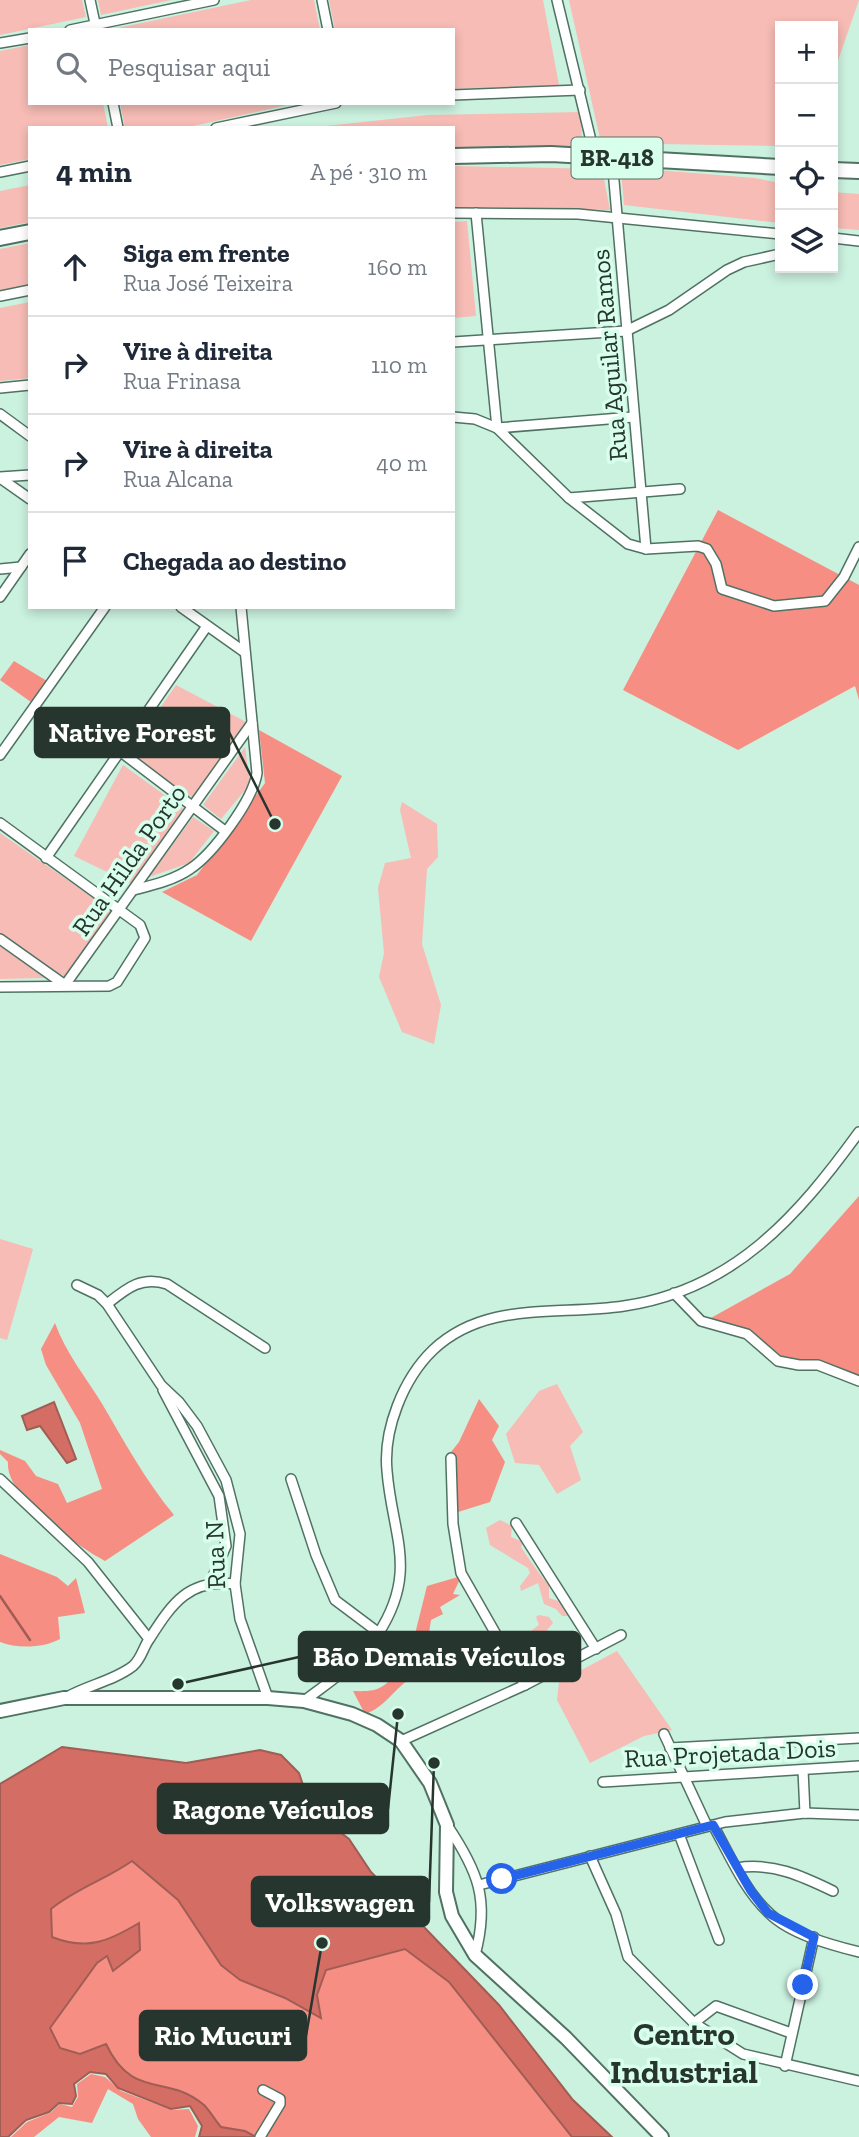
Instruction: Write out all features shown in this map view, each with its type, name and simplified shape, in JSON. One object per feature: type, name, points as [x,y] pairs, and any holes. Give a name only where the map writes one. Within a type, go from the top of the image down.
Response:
[{"type":"main road","name":"BR-418","points":[[455,156],[594,157],[775,167]]},
{"type":"main road","points":[[838,170],[859,171]]},
{"type":"main road","points":[[0,238],[28,232]]},
{"type":"main road","points":[[0,1711],[64,1698],[268,1698],[304,1701],[352,1714],[401,1741],[430,1783],[447,1825],[446,1892],[452,1916],[475,1955],[566,2038],[662,2137]]},
{"type":"street","points":[[90,0],[96,27],[214,0]]},
{"type":"street","points":[[322,0],[328,28]]},
{"type":"street","points":[[557,0],[594,157]]},
{"type":"street","points":[[0,43],[28,38]]},
{"type":"street","points":[[455,95],[580,90]]},
{"type":"street","points":[[113,105],[118,126]]},
{"type":"street","points":[[226,126],[326,105]]},
{"type":"street","name":"Rua Aguilar Ramos","points":[[612,158],[646,549]]},
{"type":"street","points":[[0,172],[28,166]]},
{"type":"street","points":[[455,213],[578,214],[775,234]]},
{"type":"street","points":[[476,213],[497,428]]},
{"type":"street","points":[[838,239],[859,241]]},
{"type":"street","points":[[455,342],[626,331],[669,310],[744,261],[775,255]]},
{"type":"street","points":[[0,296],[28,290]]},
{"type":"street","points":[[0,388],[28,385]]},
{"type":"street","points":[[0,414],[28,435]]},
{"type":"street","points":[[455,417],[475,419],[497,428],[569,498],[628,544],[646,549],[698,546],[712,554],[722,589],[774,606],[825,601],[844,577],[859,547]]},
{"type":"street","points":[[497,428],[633,417]]},
{"type":"street","points":[[0,478],[28,475]]},
{"type":"street","points":[[0,478],[28,498]]},
{"type":"street","points":[[569,498],[680,489]]},
{"type":"street","points":[[0,597],[28,557]]},
{"type":"street","points":[[0,569],[21,567]]},
{"type":"street","points":[[0,755],[104,609]]},
{"type":"street","points":[[184,609],[243,651]]},
{"type":"street","points":[[134,890],[165,881],[190,869],[225,831],[255,786],[257,773],[243,651],[241,609]]},
{"type":"street","points":[[46,858],[207,626]]},
{"type":"street","name":"Rua Hilda Porto","points":[[65,985],[252,723]]},
{"type":"street","points":[[121,752],[225,831]]},
{"type":"street","points":[[0,823],[120,910],[144,931],[142,945],[117,982],[100,987],[0,986]]},
{"type":"street","points":[[0,939],[65,985]]},
{"type":"street","points":[[304,1701],[357,1660],[379,1633],[394,1600],[401,1566],[399,1531],[387,1472],[388,1437],[406,1388],[431,1351],[457,1332],[502,1315],[539,1310],[625,1306],[674,1293],[728,1268],[777,1231],[811,1196],[859,1132]]},
{"type":"street","points":[[107,1304],[139,1281],[151,1279],[167,1284],[265,1348]]},
{"type":"street","name":"Rua N","points":[[76,1285],[98,1295],[107,1304],[161,1385],[219,1496],[226,1546],[224,1557],[211,1581]]},
{"type":"street","points":[[674,1293],[701,1321],[747,1334],[778,1361],[818,1365],[859,1381]]},
{"type":"street","name":"Rua N","points":[[161,1385],[179,1402],[197,1426],[219,1466],[237,1521],[239,1559],[235,1584],[245,1638],[268,1698]]},
{"type":"street","points":[[451,1458],[453,1524],[461,1573],[525,1685]]},
{"type":"street","points":[[208,1472],[219,1466]]},
{"type":"street","points":[[0,1479],[88,1562],[149,1639]]},
{"type":"street","points":[[291,1479],[316,1555],[335,1600],[379,1633]]},
{"type":"street","points":[[516,1523],[596,1649]]},
{"type":"street","points":[[224,1557],[239,1559]]},
{"type":"street","points":[[64,1698],[136,1663],[149,1639],[177,1600],[211,1581],[235,1584]]},
{"type":"street","points":[[401,1741],[525,1685],[621,1635]]},
{"type":"street","points":[[664,1734],[710,1826],[768,1913],[814,1937],[859,1952]]},
{"type":"street","points":[[670,1748],[859,1738]]},
{"type":"street","name":"Rua Projetada Dois","points":[[604,1782],[859,1766]]},
{"type":"street","points":[[803,1770],[805,1813]]},
{"type":"street","points":[[480,1885],[710,1826],[805,1813],[859,1815]]},
{"type":"street","points":[[447,1825],[464,1850],[480,1885],[482,1920],[475,1955]]},
{"type":"street","points":[[679,1835],[719,1940]]},
{"type":"street","points":[[590,1856],[616,1914],[628,1956],[694,2023],[736,2050],[785,2066],[859,2081]]},
{"type":"street","points":[[737,1868],[761,1865],[772,1867],[833,1891]]},
{"type":"street","points":[[785,2066],[814,1937]]},
{"type":"street","points":[[694,2023],[716,2006],[791,2034]]},
{"type":"street","points":[[261,2135],[275,2116],[281,2101],[263,2090]]},
{"type":"shaded area","points":[[0,0],[82,0],[86,17],[0,35]]},
{"type":"shaded area","points":[[98,0],[171,0],[101,15]]},
{"type":"shaded area","points":[[251,0],[314,0],[320,28],[118,28]]},
{"type":"shaded area","points":[[329,0],[543,0],[559,85],[455,89],[455,28],[335,28]]},
{"type":"shaded area","points":[[569,0],[859,0],[838,61],[838,21],[775,21],[775,146],[601,143]]},
{"type":"shaded area","points":[[28,45],[28,105],[103,105],[108,126],[28,126],[28,159],[0,165],[0,51]]},
{"type":"shaded area","points":[[120,105],[287,105],[193,126],[125,126]]},
{"type":"shaded area","points":[[581,112],[582,148],[455,147],[455,126],[326,126],[428,115]]},
{"type":"shaded area","points":[[455,166],[602,169],[610,210],[489,207],[455,209]]},
{"type":"shaded area","points":[[632,168],[775,182],[775,222],[624,205],[621,171]]},
{"type":"shaded area","points":[[28,185],[28,222],[0,228],[0,191]]},
{"type":"shaded area","points":[[838,192],[859,194],[859,230],[838,228]]},
{"type":"shaded area","points":[[467,221],[476,316],[455,318],[455,222]]},
{"type":"shaded area","points":[[28,243],[28,285],[0,291],[0,249]]},
{"type":"shaded area","points":[[28,302],[28,378],[0,381],[0,308]]},
{"type":"shaded area","points":[[718,510],[859,585],[859,700],[855,686],[738,750],[623,690]]},
{"type":"shaded area","points":[[14,661],[47,681],[31,702],[0,680]]},
{"type":"shaded area","points":[[176,685],[246,722],[193,798],[129,753]]},
{"type":"shaded area","points":[[259,730],[342,776],[251,941],[162,892],[197,875],[265,783]]},
{"type":"shaded area","points":[[245,747],[250,784],[221,819],[203,805]]},
{"type":"shaded area","points":[[123,765],[185,810],[132,884],[74,856]]},
{"type":"shaded area","points":[[402,802],[437,824],[438,857],[427,869],[422,944],[441,1005],[434,1044],[402,1032],[379,977],[384,953],[378,888],[385,863],[411,858],[400,810]]},
{"type":"shaded area","points":[[193,817],[214,831],[189,863],[149,877]]},
{"type":"shaded area","points":[[0,833],[112,911],[65,977],[61,974],[57,980],[0,938]]},
{"type":"shaded area","points":[[0,946],[46,978],[0,979]]},
{"type":"shaded area","points":[[859,1196],[859,1377],[763,1354],[744,1336],[712,1327],[709,1319],[790,1274]]},
{"type":"shaded area","points":[[0,1239],[33,1249],[7,1340],[0,1338]]},
{"type":"shaded area","points":[[55,1323],[70,1354],[135,1460],[174,1515],[105,1561],[61,1532],[30,1505],[10,1476],[8,1462],[0,1454],[0,1450],[25,1461],[36,1476],[58,1484],[67,1503],[102,1489],[80,1423],[46,1365],[41,1349]]},
{"type":"shaded area","points":[[557,1384],[583,1432],[570,1446],[581,1480],[557,1494],[539,1465],[515,1463],[506,1434],[539,1391]]},
{"type":"shaded area","points":[[479,1399],[499,1426],[492,1440],[505,1462],[490,1502],[455,1513],[455,1456],[451,1452],[459,1442]]},
{"type":"shaded area","points":[[54,1402],[76,1459],[67,1463],[40,1426],[27,1430],[22,1416]]},
{"type":"shaded area","points":[[500,1520],[512,1526],[511,1537],[523,1542],[521,1547],[549,1585],[549,1598],[561,1602],[569,1616],[562,1616],[556,1609],[544,1604],[538,1583],[521,1591],[520,1586],[530,1573],[528,1568],[490,1545],[486,1528]]},
{"type":"shaded area","points":[[0,1554],[57,1577],[68,1586],[76,1578],[85,1613],[58,1617],[60,1639],[30,1646],[0,1642]]},
{"type":"shaded area","points":[[458,1577],[460,1579],[453,1594],[460,1595],[440,1607],[443,1614],[431,1620],[428,1640],[419,1649],[419,1663],[413,1670],[413,1677],[378,1707],[365,1714],[353,1691],[375,1690],[390,1680],[402,1666],[397,1660],[415,1652],[413,1642],[427,1586]]},
{"type":"shaded area","points":[[536,1617],[549,1617],[553,1623],[547,1630],[562,1657],[561,1662],[546,1670],[546,1657],[533,1652],[535,1660],[541,1665],[540,1672],[532,1677],[510,1644],[525,1635],[534,1643],[531,1631],[539,1625]]},
{"type":"shaded area","points":[[617,1651],[672,1730],[644,1736],[590,1763],[557,1700],[559,1682]]},
{"type":"shaded area","points":[[62,1747],[186,1763],[260,1750],[281,1755],[299,1773],[303,1785],[336,1829],[349,1839],[371,1872],[499,2005],[573,2100],[612,2137],[572,2137],[449,1982],[405,1949],[326,1970],[317,1995],[321,2018],[285,1998],[240,1980],[221,1965],[178,1900],[132,1861],[51,1909],[52,1937],[76,1943],[97,1942],[118,1935],[139,1923],[140,1950],[113,1971],[107,1956],[97,1963],[50,2028],[60,2048],[80,2054],[106,2044],[116,2062],[139,2080],[190,2096],[204,2105],[221,2127],[245,2131],[256,2137],[199,2137],[202,2126],[190,2106],[171,2109],[118,2088],[106,2074],[90,2072],[74,2084],[76,2096],[72,2104],[59,2103],[49,2112],[26,2120],[8,2137],[0,2137],[0,1784]]},
{"type":"shaded area","points":[[132,1861],[178,1900],[221,1965],[320,2017],[317,1995],[326,1970],[405,1949],[449,1982],[572,2137],[256,2137],[245,2131],[221,2127],[204,2105],[190,2096],[139,2080],[116,2062],[106,2044],[80,2054],[60,2048],[50,2028],[97,1963],[107,1955],[114,1970],[140,1949],[139,1924],[108,1941],[68,1944],[52,1937],[51,1909]]},
{"type":"shaded area","points":[[91,2074],[105,2077],[121,2091],[172,2110],[189,2109],[198,2126],[195,2137],[151,2137],[138,2119],[133,2104],[108,2089],[92,2123],[59,2117],[34,2137],[11,2137],[27,2122],[50,2113],[60,2104],[72,2107],[78,2097],[77,2084]]},
{"type":"waterway","points":[[0,1596],[30,1640]]},
{"type":"place","name":"Native Forest","points":[[275,824]]},
{"type":"place","name":"Bão Demais Veículos","points":[[178,1684]]},
{"type":"place","name":"Ragone Veículos","points":[[398,1714]]},
{"type":"place","name":"Volkswagen","points":[[434,1763]]},
{"type":"place","name":"Rio Mucuri","points":[[322,1943]]},
{"type":"district","name":"Centro Industrial","points":[[684,2052]]},
{"type":"route","points":[[502,1879],[713,1825],[751,1891],[768,1913],[814,1937],[803,1985]]}]
